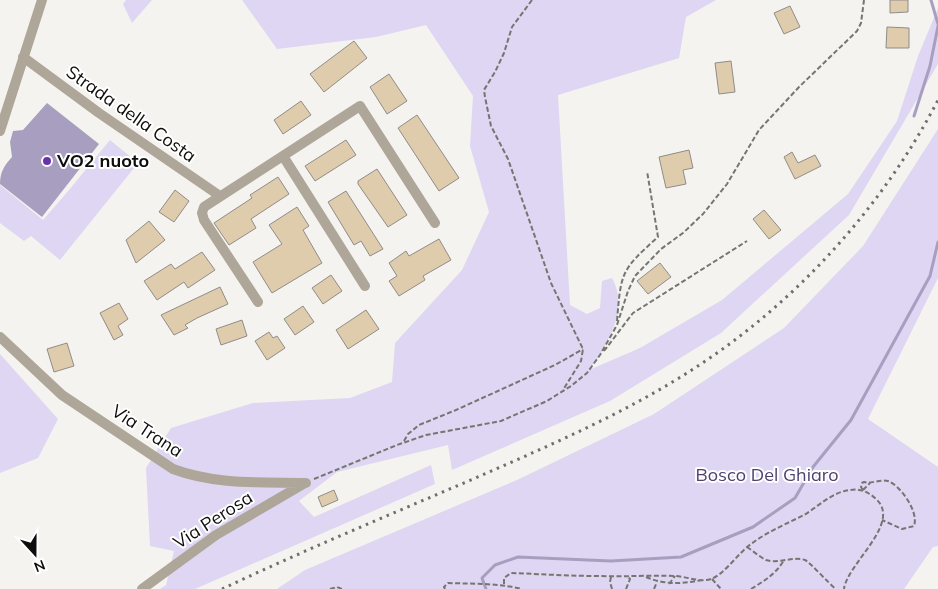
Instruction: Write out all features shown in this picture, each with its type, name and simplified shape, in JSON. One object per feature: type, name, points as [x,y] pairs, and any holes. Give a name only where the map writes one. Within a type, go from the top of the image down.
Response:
[{"type":"street","points":[[0,131],[42,0]]},
{"type":"street","name":"Strada della Costa","points":[[23,57],[99,113],[220,196]]},
{"type":"street","points":[[258,302],[204,220],[202,213],[204,207],[360,106],[435,223]]},
{"type":"street","points":[[283,156],[365,286]]},
{"type":"street","name":"Via Trana","points":[[0,338],[62,395],[173,469],[185,474],[225,482],[306,483]]},
{"type":"street","name":"Via Perosa","points":[[142,589],[216,534],[306,483]]},
{"type":"path","points":[[532,0],[512,27],[504,53],[484,90],[484,98],[491,126],[508,159],[552,283],[583,350],[581,361],[563,392]]},
{"type":"path","points":[[306,483],[404,442],[426,435],[501,421],[547,401],[563,392],[587,373],[617,325],[628,290],[636,276],[661,250],[703,214],[727,184],[759,130],[857,31],[861,23],[864,0]]},
{"type":"path","points":[[617,325],[618,296],[624,272],[631,262],[658,236],[647,170]]},
{"type":"path","points":[[600,355],[633,313],[747,241]]},
{"type":"path","points":[[404,442],[408,434],[418,425],[556,366],[583,350]]},
{"type":"path","points":[[863,490],[861,487],[862,483],[880,481],[896,486],[911,505],[915,522],[914,526],[902,528],[882,520]]},
{"type":"path","points":[[863,490],[870,483]]},
{"type":"path","points":[[644,576],[657,582],[669,584],[712,579],[747,547],[833,495],[847,490],[863,490],[882,506],[882,520],[875,539],[855,564],[844,589]]},
{"type":"path","points":[[747,547],[766,560],[804,559],[836,589]]},
{"type":"path","points":[[751,589],[770,577],[779,569],[784,560]]},
{"type":"path","points":[[504,584],[504,578],[511,574],[675,576],[705,580]]},
{"type":"path","points":[[612,576],[610,582],[612,589]]},
{"type":"path","points":[[626,589],[630,583],[630,579],[627,576]]},
{"type":"path","points":[[669,584],[675,576]]},
{"type":"path","points":[[712,579],[721,589]]},
{"type":"path","points":[[654,589],[657,582]]},
{"type":"path","points":[[445,589],[444,586],[448,583],[504,584],[522,589]]},
{"type":"path","points":[[330,589],[337,587],[342,589]]},
{"type":"green space","points":[[126,0],[152,0],[132,23],[123,4]]},
{"type":"green space","points":[[242,0],[716,0],[686,17],[679,58],[558,95],[570,305],[587,314],[600,308],[602,281],[612,278],[618,298],[617,317],[614,327],[600,355],[589,370],[640,348],[722,300],[848,194],[897,121],[918,56],[938,8],[938,64],[849,215],[721,333],[610,401],[452,470],[448,445],[337,472],[299,501],[314,517],[431,465],[435,484],[195,589],[160,589],[166,585],[174,551],[150,546],[146,468],[171,428],[253,403],[350,398],[392,382],[395,343],[462,270],[489,212],[470,146],[473,96],[426,25],[376,37],[277,49]]},
{"type":"green space","name":"Bosco Del Ghiaro","points":[[938,129],[938,278],[868,419],[938,467],[938,546],[933,547],[904,589],[277,589],[305,570],[517,480],[654,414],[784,328],[863,246]]},
{"type":"green space","points":[[110,140],[138,163],[60,260],[31,236],[24,241],[0,223],[0,185],[43,220]]},
{"type":"green space","points":[[0,354],[58,419],[38,458],[0,473]]},
{"type":"shaded area","name":"VO2 nuoto","points":[[47,103],[99,144],[42,217],[0,184],[3,169],[12,157],[10,142],[13,131],[23,130]]},
{"type":"building","points":[[890,0],[908,0],[908,12],[890,13]]},
{"type":"building","points":[[790,6],[800,27],[784,34],[774,13]]},
{"type":"building","points":[[887,27],[909,28],[909,48],[886,48]]},
{"type":"building","points":[[354,41],[367,58],[324,92],[310,74]]},
{"type":"building","points":[[731,61],[735,92],[719,94],[715,63]]},
{"type":"building","points":[[389,74],[407,101],[387,114],[370,87]]},
{"type":"building","points":[[301,101],[311,115],[283,134],[274,120]]},
{"type":"building","points":[[417,115],[459,178],[439,191],[398,128]]},
{"type":"building","points":[[346,140],[356,155],[315,181],[305,166]]},
{"type":"building","points":[[689,150],[693,168],[683,170],[686,184],[666,188],[659,157]]},
{"type":"building","points":[[792,152],[798,163],[815,155],[821,166],[795,179],[784,157]]},
{"type":"building","points":[[377,169],[407,215],[388,227],[358,184],[358,181]]},
{"type":"building","points":[[278,177],[289,194],[251,219],[256,228],[229,245],[214,223],[252,198],[250,195]]},
{"type":"building","points":[[175,190],[189,201],[174,222],[159,212]]},
{"type":"building","points":[[346,191],[383,249],[370,256],[361,241],[354,245],[328,202]]},
{"type":"building","points":[[297,207],[309,226],[303,230],[322,263],[272,293],[253,262],[282,244],[269,225]]},
{"type":"building","points":[[764,210],[781,230],[769,239],[753,219]]},
{"type":"building","points":[[149,221],[165,240],[136,263],[126,240]]},
{"type":"building","points":[[439,239],[451,260],[423,276],[425,280],[399,296],[389,281],[397,276],[389,263],[406,251],[409,256]]},
{"type":"building","points":[[202,252],[215,270],[188,288],[184,282],[157,300],[144,281],[171,264],[175,269]]},
{"type":"building","points":[[660,263],[671,277],[648,294],[637,281]]},
{"type":"building","points":[[331,275],[342,291],[323,304],[312,288]]},
{"type":"building","points":[[220,287],[228,304],[197,318],[185,325],[188,328],[174,335],[161,315]]},
{"type":"building","points":[[119,303],[128,319],[118,326],[123,335],[114,340],[100,313]]},
{"type":"building","points":[[303,306],[314,322],[295,335],[284,319]]},
{"type":"building","points":[[366,310],[379,329],[348,349],[336,330]]},
{"type":"building","points":[[242,320],[247,336],[221,345],[216,329]]},
{"type":"building","points":[[269,332],[273,338],[277,336],[285,348],[267,360],[255,341]]},
{"type":"building","points":[[67,343],[74,366],[54,372],[47,349]]},
{"type":"building","points":[[334,490],[338,500],[322,507],[318,497]]},
{"type":"waterway","points":[[931,0],[938,24]]},
{"type":"waterway","points":[[914,116],[930,66],[938,26]]},
{"type":"waterway","points":[[486,589],[482,578],[495,565],[518,557],[611,561],[681,557],[753,527],[795,498],[813,467],[851,420],[930,276],[938,242]]},
{"type":"railway","points":[[222,589],[589,427],[663,388],[726,347],[798,287],[861,217],[915,141],[938,100]]},
{"type":"place","name":"VO2 nuoto","points":[[47,161]]}]
